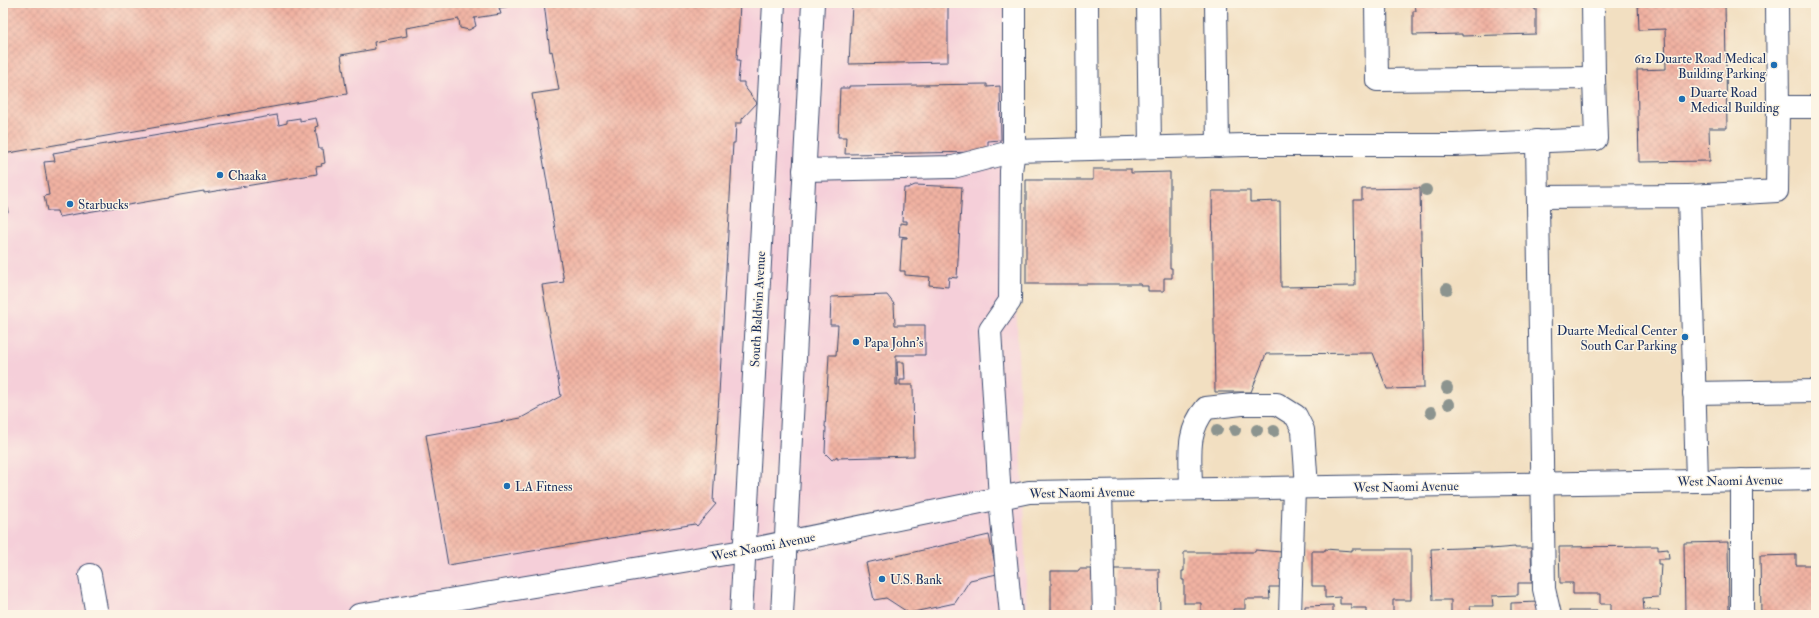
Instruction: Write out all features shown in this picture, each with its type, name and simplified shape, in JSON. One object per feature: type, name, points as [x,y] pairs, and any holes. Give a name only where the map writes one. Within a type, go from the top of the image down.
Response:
[{"type":"street","name":"South Baldwin Avenue","points":[[741,615],[743,551],[774,3]]},
{"type":"street","points":[[782,615],[813,3]]},
{"type":"street","points":[[1011,615],[1000,498],[990,330],[1010,301],[1011,171],[1014,152],[1014,3]]},
{"type":"street","points":[[1087,3],[1088,149]]},
{"type":"street","points":[[1148,3],[1150,147]]},
{"type":"street","points":[[1216,3],[1218,146]]},
{"type":"street","points":[[1376,3],[1377,80],[1594,78]]},
{"type":"street","points":[[804,170],[953,167],[1014,152],[1088,149],[1218,146],[1454,145],[1596,139],[1593,3]]},
{"type":"street","points":[[1538,197],[1689,196],[1776,191],[1778,107],[1777,3]]},
{"type":"street","points":[[1778,107],[1816,107]]},
{"type":"street","points":[[1537,142],[1544,589],[1550,615]]},
{"type":"street","points":[[1689,196],[1697,481]]},
{"type":"street","points":[[1694,393],[1816,391]]},
{"type":"street","points":[[1191,489],[1191,436],[1198,418],[1206,408],[1242,404],[1277,404],[1296,416],[1303,430],[1301,487],[1290,615]]},
{"type":"street","name":"West Naomi Avenue","points":[[359,615],[743,551],[1029,492],[1816,479]]},
{"type":"street","points":[[1742,480],[1742,615]]},
{"type":"street","points":[[1101,491],[1104,615]]},
{"type":"street","points":[[90,576],[97,615]]},
{"type":"shaded area","points":[[3,3],[1006,3],[1027,615],[3,615]]},
{"type":"building","points":[[3,3],[524,4],[499,8],[501,14],[474,18],[476,26],[469,30],[460,28],[459,19],[406,28],[407,36],[374,42],[375,49],[341,55],[347,94],[3,154]]},
{"type":"building","points":[[544,3],[740,3],[737,60],[740,60],[738,82],[744,82],[744,86],[757,103],[742,119],[742,123],[736,123],[735,143],[733,143],[713,502],[716,504],[697,526],[695,524],[448,565],[426,435],[521,418],[561,396],[542,285],[564,282],[532,94],[559,90],[552,51],[550,52]]},
{"type":"building","points":[[948,3],[948,62],[849,64],[852,4]]},
{"type":"building","points":[[1415,3],[1534,3],[1534,9],[1536,9],[1536,34],[1462,36],[1462,34],[1413,35],[1413,11],[1416,11]]},
{"type":"building","name":"Duarte Road Medical Building","points":[[1638,3],[1725,3],[1727,128],[1709,128],[1710,161],[1639,162],[1637,70],[1666,69],[1665,29],[1639,30]]},
{"type":"building","points":[[987,84],[987,87],[1000,86],[1001,140],[988,141],[988,152],[845,154],[846,137],[838,137],[840,88],[849,88],[849,86]]},
{"type":"building","points":[[277,115],[279,125],[287,123],[287,120],[300,118],[300,121],[316,118],[318,126],[315,127],[319,149],[323,149],[325,163],[321,164],[322,166],[316,167],[317,174],[204,193],[204,191],[168,197],[59,217],[57,211],[47,211],[44,196],[49,195],[44,162],[55,161],[53,153]]},
{"type":"building","points":[[1093,169],[1131,169],[1131,173],[1170,172],[1170,268],[1172,268],[1172,278],[1164,278],[1164,291],[1148,291],[1148,286],[1141,286],[1141,284],[1026,284],[1026,180],[1093,180]]},
{"type":"building","points":[[915,185],[962,187],[957,278],[949,277],[948,287],[929,285],[930,277],[905,275],[905,271],[900,271],[902,238],[907,238],[899,236],[900,223],[907,224],[907,221],[902,221],[904,188]]},
{"type":"building","points":[[1420,188],[1424,388],[1387,389],[1373,353],[1266,354],[1251,392],[1215,392],[1212,191],[1250,191],[1250,202],[1280,201],[1281,287],[1355,286],[1354,200],[1362,200],[1362,189]]},
{"type":"building","points":[[3,189],[8,212],[3,213]]},
{"type":"building","points":[[887,295],[894,304],[895,325],[925,325],[925,355],[896,355],[896,385],[898,385],[897,362],[904,362],[905,380],[900,380],[900,385],[913,385],[914,456],[837,458],[837,456],[832,460],[825,453],[829,355],[836,355],[838,325],[830,325],[831,297]]},
{"type":"building","points":[[989,535],[997,574],[970,580],[955,603],[909,613],[886,598],[874,600],[866,563]]},
{"type":"building","points":[[1728,542],[1729,615],[1685,615],[1684,543]]},
{"type":"building","points":[[1658,546],[1658,550],[1668,549],[1669,559],[1658,559],[1658,564],[1661,564],[1659,597],[1643,598],[1644,610],[1659,610],[1659,615],[1615,615],[1615,612],[1611,612],[1611,604],[1600,604],[1600,594],[1573,594],[1573,583],[1560,583],[1559,547]]},
{"type":"building","points":[[1491,547],[1491,549],[1515,547],[1531,548],[1532,583],[1518,583],[1518,595],[1492,596],[1493,606],[1470,606],[1471,615],[1451,615],[1451,600],[1433,600],[1431,549]]},
{"type":"building","points":[[1325,549],[1352,551],[1352,549],[1411,549],[1411,600],[1393,600],[1393,615],[1366,615],[1366,608],[1351,608],[1351,604],[1340,604],[1340,597],[1325,598],[1325,586],[1312,586],[1312,551],[1325,551]]},
{"type":"building","points":[[1255,550],[1282,552],[1283,587],[1269,587],[1270,599],[1245,599],[1245,609],[1233,609],[1233,615],[1201,615],[1201,603],[1184,603],[1184,580],[1182,580],[1182,571],[1184,571],[1184,552],[1255,552]]},
{"type":"building","points":[[1796,555],[1796,565],[1816,565],[1816,615],[1761,615],[1760,556]]},
{"type":"building","points":[[1079,569],[1096,569],[1097,615],[1051,615],[1051,571],[1079,571]]},
{"type":"building","points":[[1114,569],[1159,569],[1160,615],[1115,615]]},
{"type":"building","points":[[1539,602],[1539,615],[1511,615],[1511,603]]},
{"type":"building","points":[[1333,605],[1333,615],[1305,615],[1305,606]]},
{"type":"building","points":[[1569,611],[1597,611],[1597,615],[1569,615]]},
{"type":"place","name":"612 Duarte Road Medical Building Parking","points":[[1774,65]]},
{"type":"place","name":"Duarte Road Medical Building","points":[[1682,99]]},
{"type":"place","name":"Chaaka","points":[[220,175]]},
{"type":"place","name":"Starbucks","points":[[70,204]]},
{"type":"place","name":"Duarte Medical Center South Car Parking","points":[[1685,337]]},
{"type":"place","name":"Papa John's","points":[[856,342]]},
{"type":"place","name":"LA Fitness","points":[[507,486]]},
{"type":"place","name":"U.S. Bank","points":[[882,579]]}]
